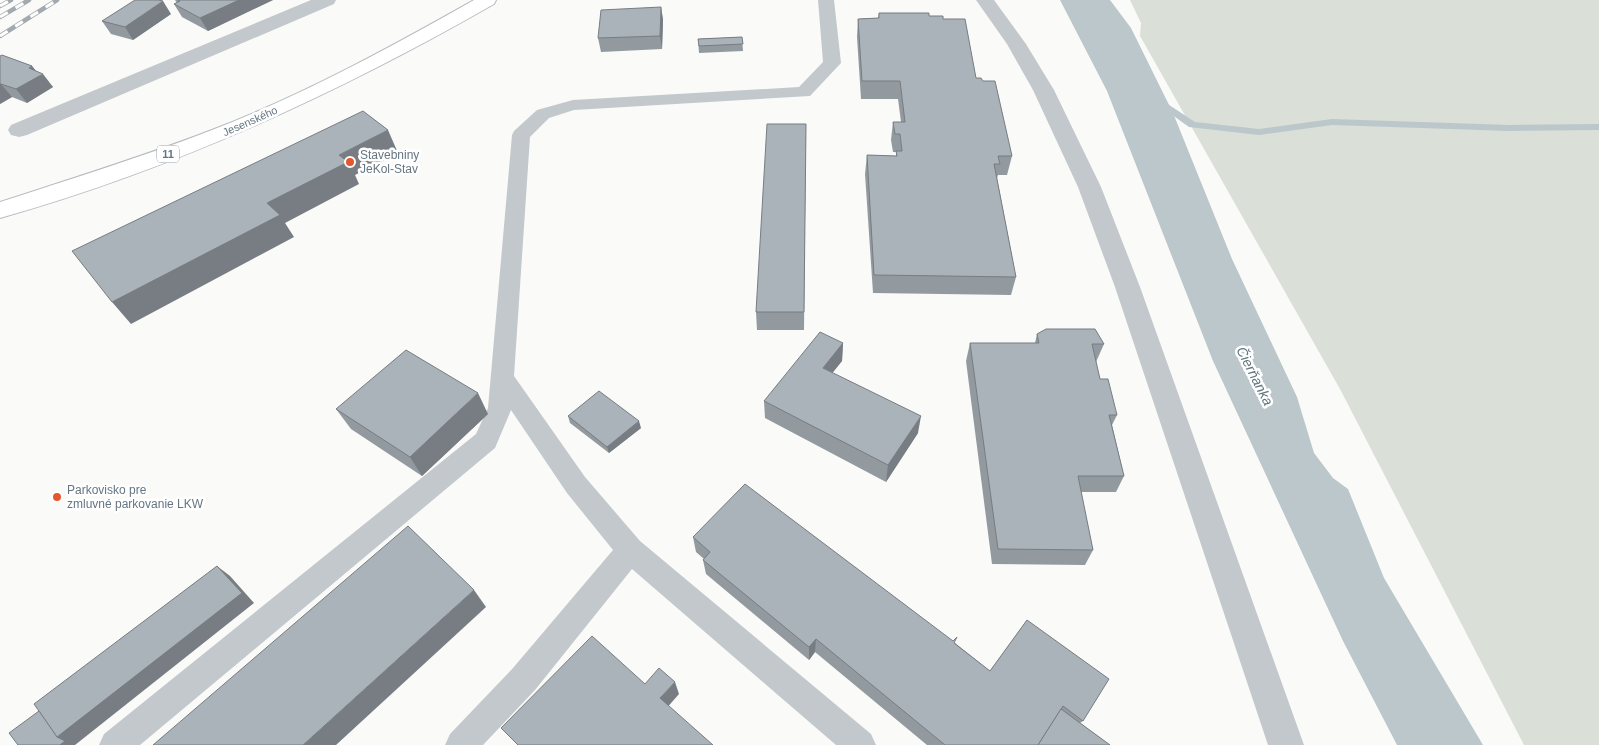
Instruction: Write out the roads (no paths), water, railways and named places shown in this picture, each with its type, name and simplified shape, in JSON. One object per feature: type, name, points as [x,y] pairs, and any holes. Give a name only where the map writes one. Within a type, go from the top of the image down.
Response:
[{"type":"main road","name":"Jesenského","points":[[0,210],[112,174],[221,134],[338,81],[430,33],[487,0]]},
{"type":"street","points":[[19,130],[326,0]]},
{"type":"street","points":[[985,0],[1007,28],[1047,94],[1078,156],[1128,289],[1286,745]]},
{"type":"lane","points":[[114,745],[486,441],[500,408],[521,135],[543,114],[573,105],[804,92],[832,63],[826,0]]},
{"type":"lane","points":[[503,378],[576,485],[630,550],[860,745]]},
{"type":"lane","points":[[461,745],[524,679],[630,550]]},
{"type":"water","name":"Čierňanka","points":[[1060,0],[1110,0],[1131,28],[1173,113],[1232,259],[1297,397],[1314,453],[1333,478],[1348,489],[1384,578],[1483,745],[1397,745],[1343,641],[1213,361],[1107,91]]},
{"type":"waterway","points":[[1160,102],[1192,125],[1259,132],[1332,122],[1509,128],[1599,127]]},
{"type":"railway","points":[[0,6],[11,0]]},
{"type":"railway","points":[[0,17],[29,0]]},
{"type":"railway","points":[[0,36],[57,0]]},
{"type":"place","name":"Stavebniny JeKol-Stav","points":[[350,162]]},
{"type":"place","name":"Parkovisko pre zmluvné parkovanie LKW","points":[[57,497]]}]
